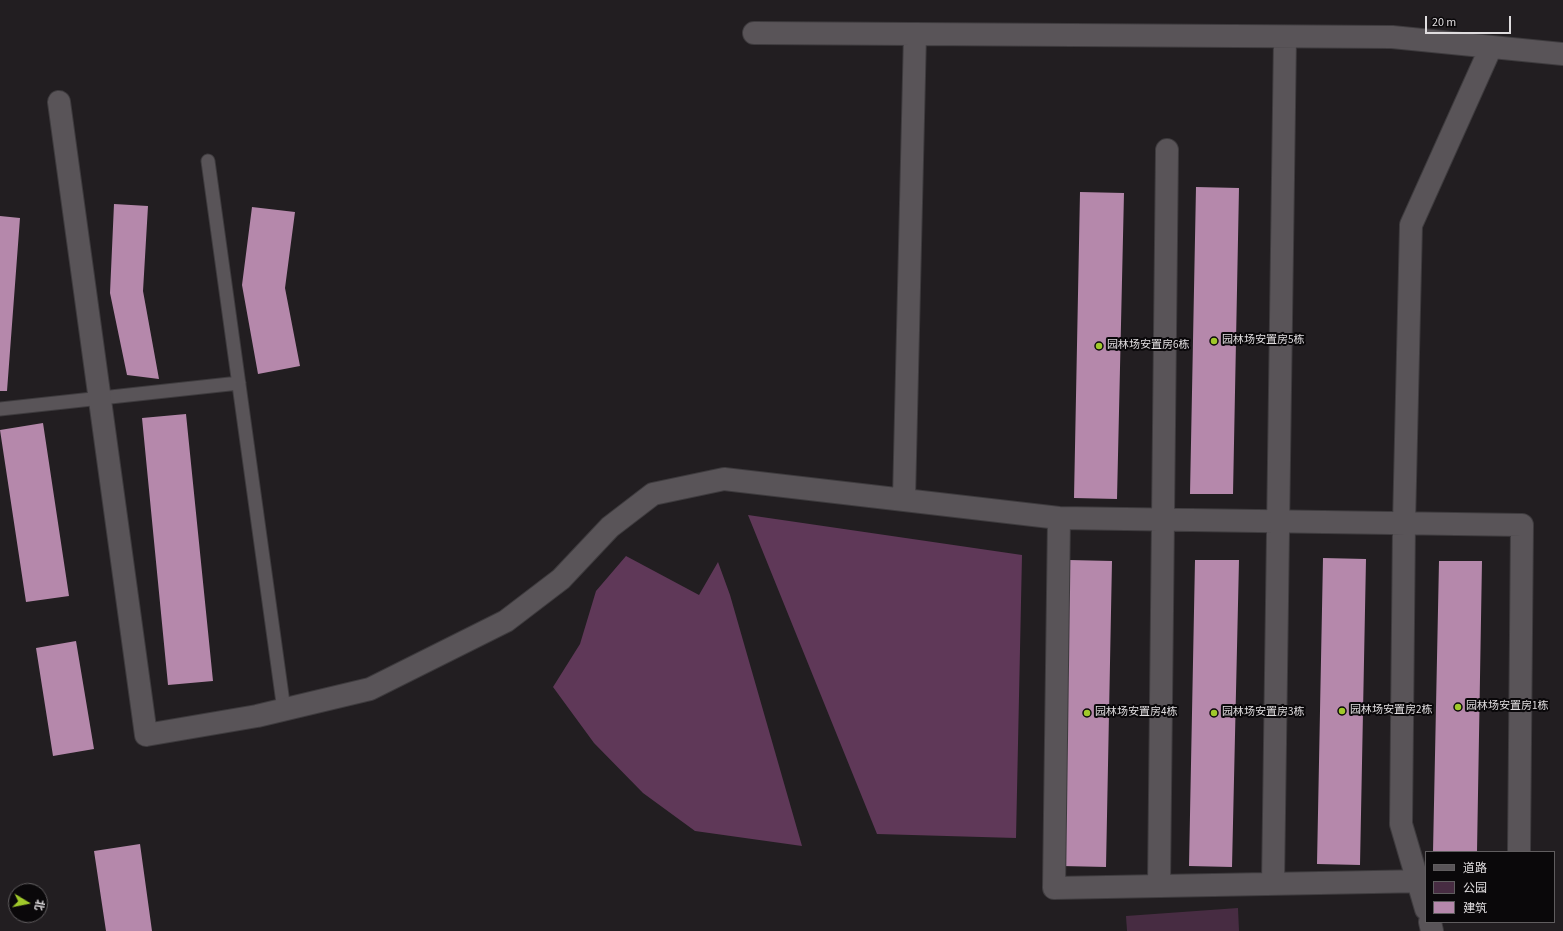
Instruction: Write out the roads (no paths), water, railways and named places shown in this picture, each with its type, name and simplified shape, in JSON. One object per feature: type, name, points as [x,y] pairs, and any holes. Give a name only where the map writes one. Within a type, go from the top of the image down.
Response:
[{"type":"street","points":[[754,33],[1392,37],[1563,54]]},
{"type":"street","points":[[904,499],[914,34]]},
{"type":"street","points":[[1273,884],[1285,36]]},
{"type":"street","points":[[1425,902],[1422,881],[1401,824],[1404,524],[1411,225],[1491,47]]},
{"type":"street","points":[[59,102],[146,735],[257,716],[370,689],[506,621],[561,579],[610,526],[653,494],[724,479],[1059,518],[1522,525],[1519,851]]},
{"type":"street","points":[[1159,886],[1167,150]]},
{"type":"street","points":[[1059,518],[1054,888],[1422,881]]},
{"type":"lane","points":[[208,161],[284,710]]},
{"type":"lane","points":[[0,408],[239,383]]},
{"type":"place","name":"园林场安置房5栋","points":[[1214,341]]},
{"type":"place","name":"园林场安置房6栋","points":[[1099,346]]},
{"type":"place","name":"园林场安置房1栋","points":[[1458,707]]},
{"type":"place","name":"园林场安置房2栋","points":[[1342,711]]},
{"type":"place","name":"园林场安置房4栋","points":[[1087,713]]},
{"type":"place","name":"园林场安置房3栋","points":[[1214,713]]}]
